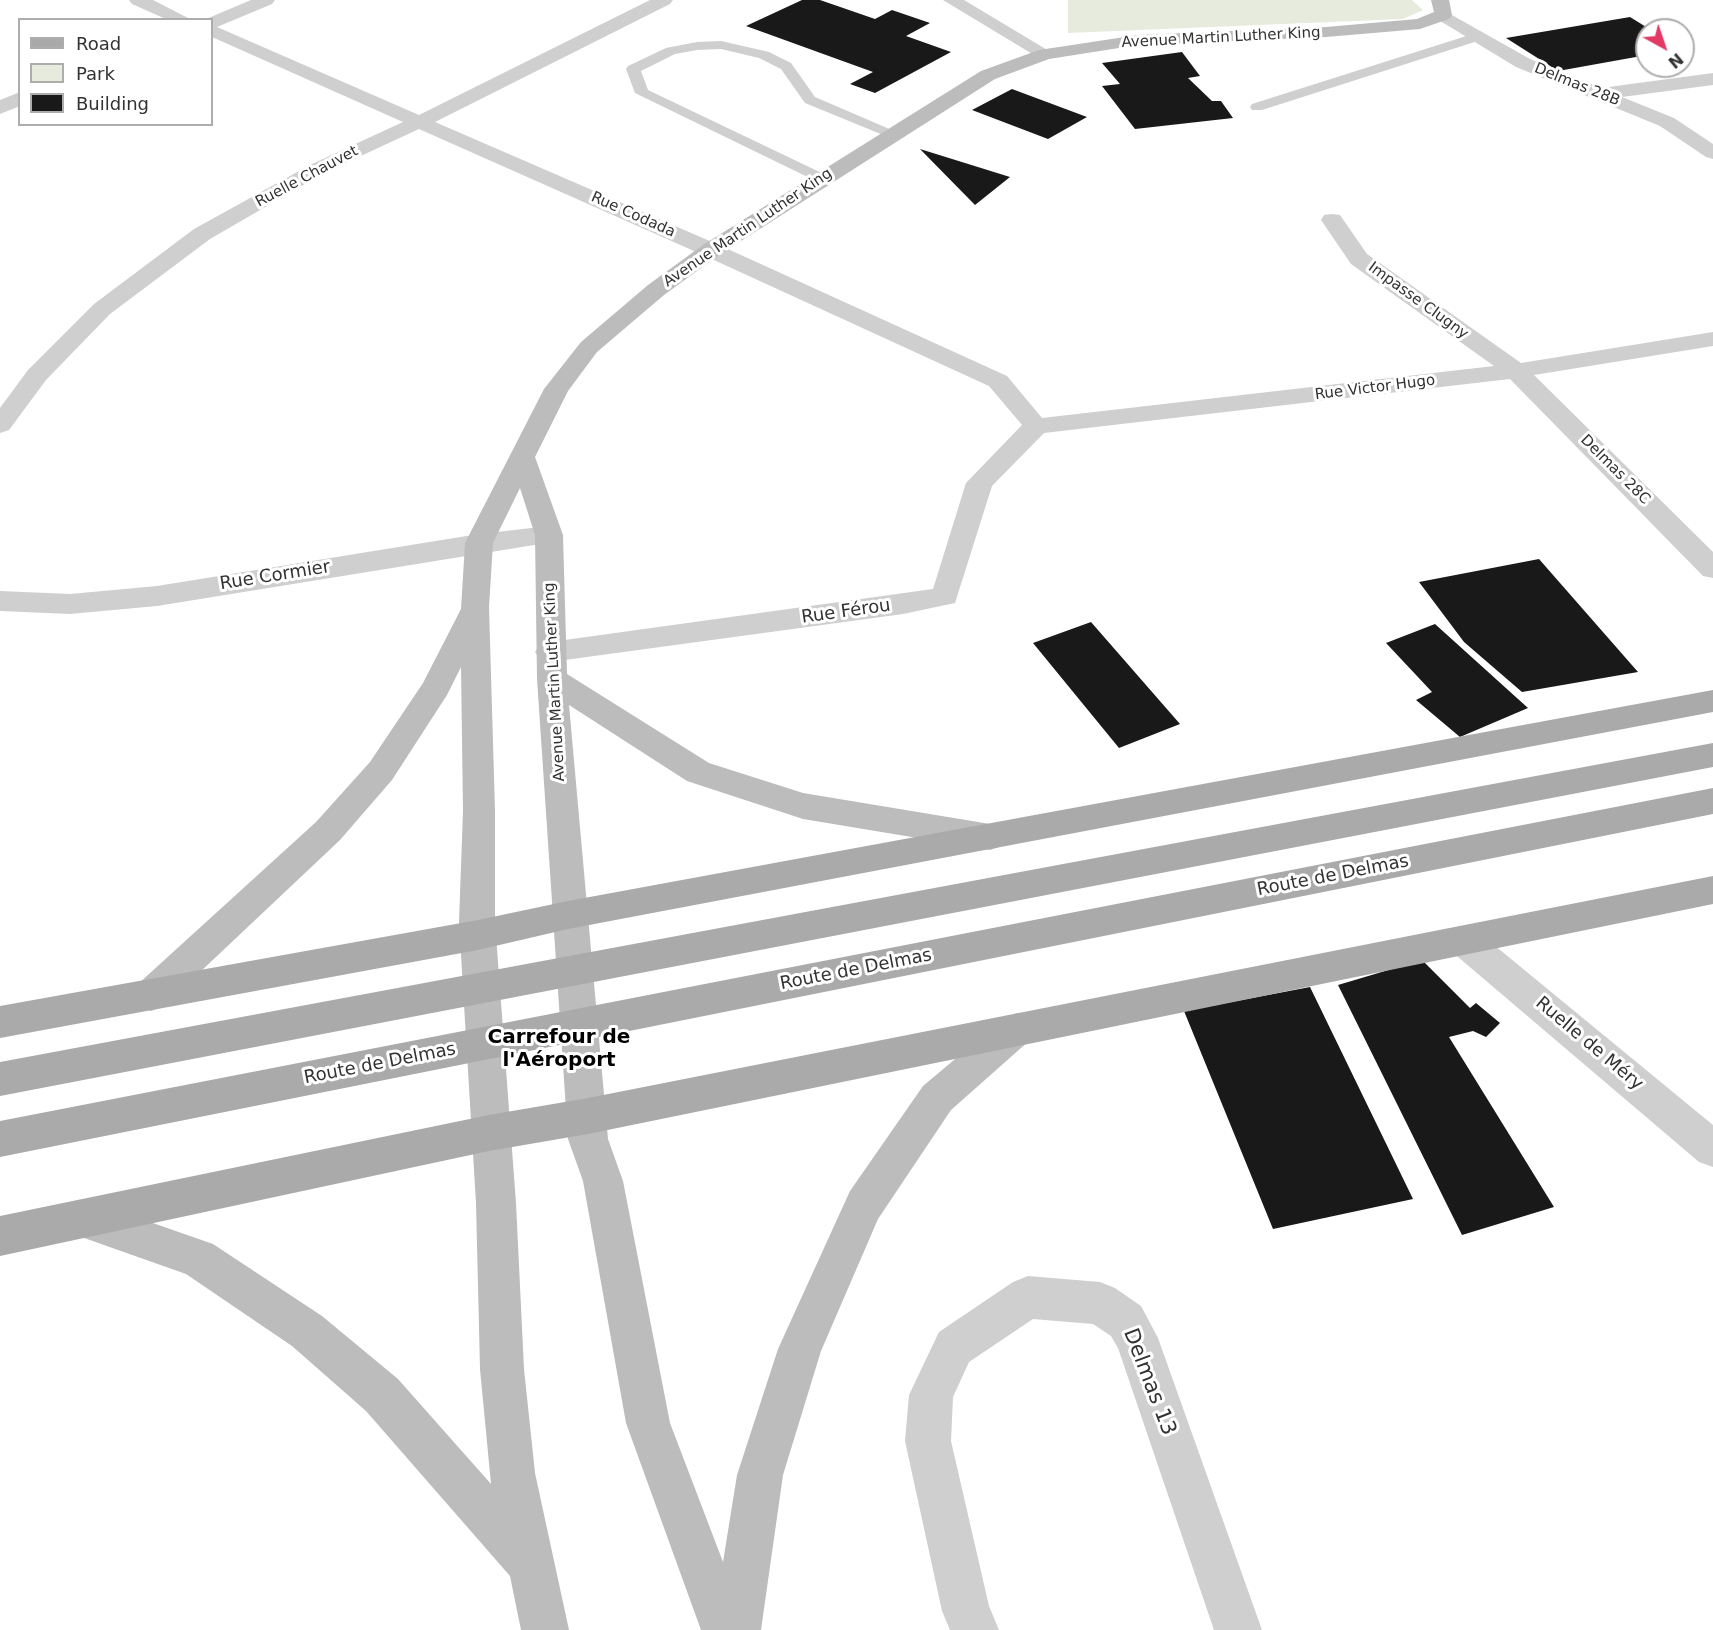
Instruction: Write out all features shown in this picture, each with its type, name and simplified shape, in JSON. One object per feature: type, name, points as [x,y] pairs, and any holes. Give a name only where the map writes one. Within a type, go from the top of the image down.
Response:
[{"type":"main road","name":"Avenue Martin Luther King","points":[[725,1630],[648,1423],[603,1181],[588,1139],[551,666],[549,535],[523,459],[556,389],[589,347],[656,290],[711,250],[988,75],[1045,54],[1138,40],[1326,32],[1420,24],[1441,7]]},
{"type":"main road","points":[[523,459],[479,543],[476,591],[478,936],[495,1203],[503,1381],[512,1473],[545,1630]]},
{"type":"main road","points":[[151,995],[328,831],[381,771],[436,687],[476,591]]},
{"type":"main road","points":[[551,666],[698,772],[803,806],[990,837]]},
{"type":"main road","points":[[0,1022],[478,936],[568,900],[990,837],[1713,701]]},
{"type":"main road","points":[[0,1079],[1713,755]]},
{"type":"main road","name":"Route de Delmas","points":[[0,1139],[1713,801]]},
{"type":"main road","points":[[0,1236],[489,1133],[588,1116],[1713,890]]},
{"type":"main road","points":[[737,1630],[760,1475],[800,1349],[864,1205],[937,1098],[1017,1029]]},
{"type":"main road","points":[[84,1219],[198,1258],[307,1331],[382,1395],[531,1564]]},
{"type":"street","points":[[138,0],[179,18]]},
{"type":"street","points":[[213,23],[266,0]]},
{"type":"street","name":"Ruelle Chauvet","points":[[0,425],[37,375],[102,309],[202,234],[317,169],[421,121],[664,0]]},
{"type":"street","points":[[952,0],[1045,54]]},
{"type":"street","name":"Delmas 28B","points":[[1441,7],[1479,36],[1523,63],[1666,122],[1713,153]]},
{"type":"street","name":"Rue Codada","points":[[213,31],[711,250],[998,381],[1036,426]]},
{"type":"street","points":[[1599,94],[1713,79]]},
{"type":"street","points":[[0,108],[18,99]]},
{"type":"street","name":"Impasse Clugny","points":[[1332,220],[1359,259],[1516,372]]},
{"type":"street","name":"Rue Victor Hugo","points":[[1036,426],[1516,372],[1713,339]]},
{"type":"street","name":"Delmas 28C","points":[[1516,372],[1713,569]]},
{"type":"street","name":"Rue Férou","points":[[551,666],[945,596],[980,483],[1036,426]]},
{"type":"street","name":"Rue Cormier","points":[[0,601],[70,604],[157,596],[479,543],[549,535]]},
{"type":"street","name":"Ruelle de Méry","points":[[1464,941],[1713,1149]]},
{"type":"street","name":"Delmas 13","points":[[975,1630],[966,1611],[928,1441],[931,1395],[954,1347],[1028,1297],[1100,1303],[1126,1321],[1136,1338],[1238,1630]]},
{"type":"lane","points":[[1257,106],[1479,36]]},
{"type":"lane","points":[[822,179],[642,93],[633,69],[671,51],[698,46],[721,45],[753,53],[786,66],[810,100],[892,134]]},
{"type":"green space","points":[[1068,0],[1412,0],[1423,10],[1403,19],[1068,33]]},
{"type":"building","points":[[802,0],[820,0],[875,19],[892,10],[930,23],[906,36],[951,52],[875,93],[850,84],[873,72],[746,26]]},
{"type":"building","points":[[1630,17],[1635,20],[1635,57],[1558,71],[1506,38]]},
{"type":"building","points":[[1182,52],[1200,76],[1188,78],[1212,101],[1221,101],[1233,118],[1135,129],[1102,86],[1120,84],[1102,63]]},
{"type":"building","points":[[1012,89],[1087,117],[1048,139],[972,110]]},
{"type":"building","points":[[920,149],[1010,177],[975,205]]},
{"type":"building","points":[[1539,559],[1638,672],[1522,692],[1464,642],[1419,582]]},
{"type":"building","points":[[1091,622],[1180,724],[1119,748],[1033,643]]},
{"type":"building","points":[[1435,624],[1528,708],[1460,737],[1416,700],[1432,692],[1386,643]]},
{"type":"building","points":[[1422,960],[1470,1008],[1476,1003],[1500,1023],[1486,1037],[1473,1031],[1449,1037],[1554,1207],[1462,1235],[1338,985]]},
{"type":"building","points":[[1310,987],[1413,1199],[1273,1229],[1184,1011]]},
{"type":"district","name":"Carrefour de l'Aéroport","points":[[559,1050]]}]
